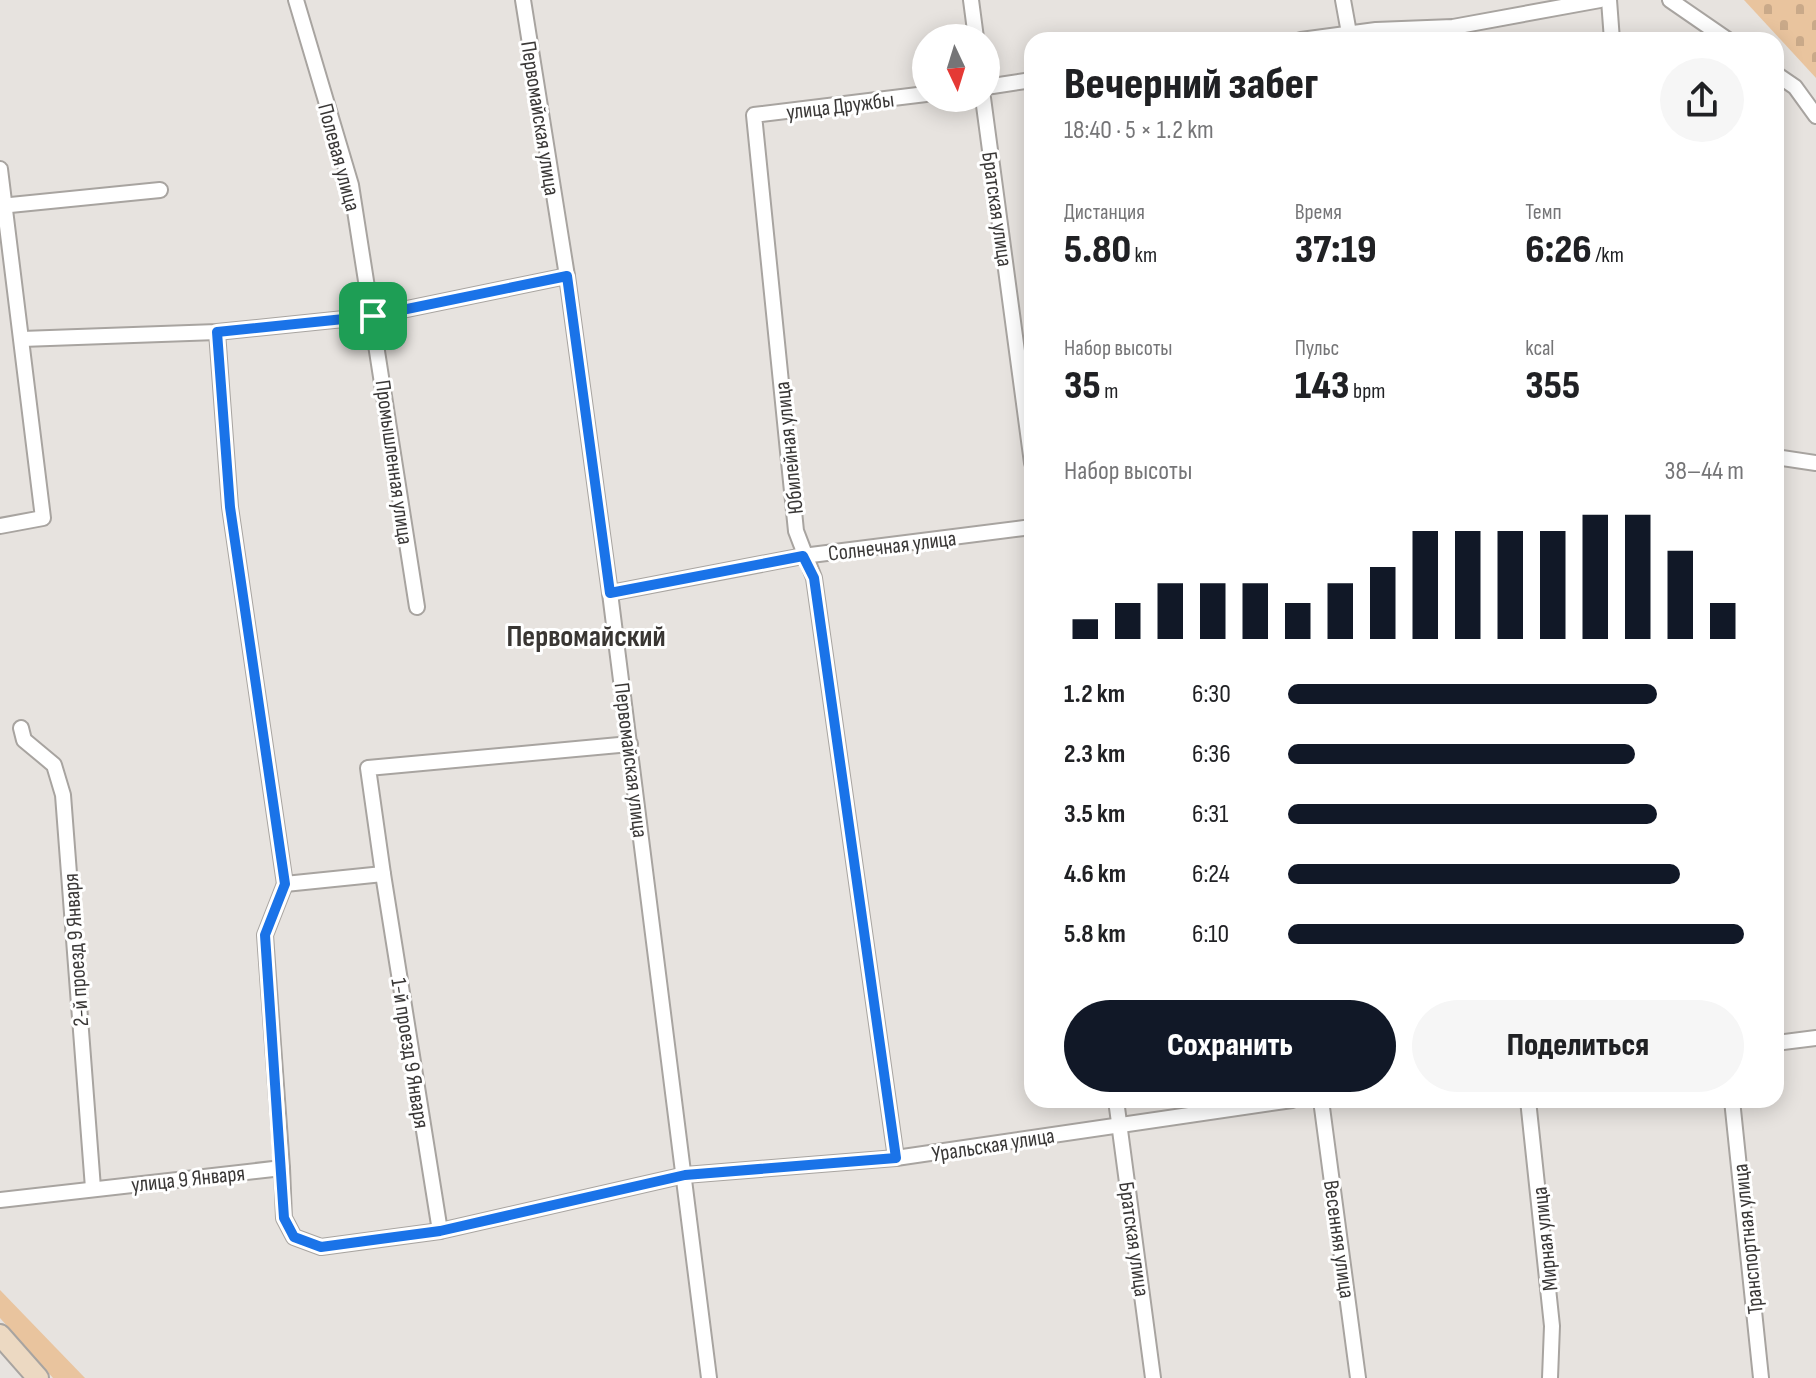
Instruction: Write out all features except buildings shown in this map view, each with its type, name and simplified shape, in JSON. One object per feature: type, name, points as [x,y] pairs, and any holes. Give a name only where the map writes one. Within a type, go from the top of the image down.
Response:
[{"type":"main road","points":[[0,1335],[38,1378]]},
{"type":"street","name":"Полевая улица","points":[[296,0],[351,185],[373,316]]},
{"type":"street","name":"Первомайская улица","points":[[523,0],[567,276],[610,593],[709,1378]]},
{"type":"street","points":[[971,0],[974,24]]},
{"type":"street","points":[[1343,0],[1349,32]]},
{"type":"street","points":[[1405,32],[1453,27],[1600,0]]},
{"type":"street","points":[[1609,0],[1611,32]]},
{"type":"street","points":[[1670,0],[1716,32]]},
{"type":"street","points":[[1784,79],[1795,87],[1816,116]]},
{"type":"street","points":[[1000,85],[1024,81]]},
{"type":"street","name":"улица Дружбы","points":[[754,115],[912,96]]},
{"type":"street","name":"Братская улица","points":[[985,112],[1024,403]]},
{"type":"street","name":"Юбилейная улица","points":[[754,115],[796,531],[803,556],[814,578],[896,1158]]},
{"type":"street","points":[[0,169],[43,518],[0,526]]},
{"type":"street","points":[[3,206],[160,190]]},
{"type":"street","points":[[22,339],[217,332],[373,316],[567,276]]},
{"type":"street","name":"Промышленная улица","points":[[373,316],[417,607]]},
{"type":"street","points":[[217,332],[230,507],[285,884],[265,935],[282,1168]]},
{"type":"street","points":[[1784,458],[1816,463]]},
{"type":"street","name":"Солнечная улица","points":[[610,593],[803,556],[1024,528]]},
{"type":"street","name":"2-й проезд 9 Января","points":[[21,728],[24,740],[54,765],[63,795],[93,1188]]},
{"type":"street","points":[[285,884],[383,874],[368,768],[630,744]]},
{"type":"street","name":"1-й проезд 9 Января","points":[[383,874],[440,1231]]},
{"type":"street","points":[[1784,1042],[1816,1038]]},
{"type":"street","name":"Братская улица","points":[[1117,1108],[1153,1378]]},
{"type":"street","name":"Уральская улица","points":[[282,1168],[284,1218],[294,1237],[321,1247],[440,1231],[685,1175],[896,1158],[1237,1108]]},
{"type":"street","name":"Весенняя улица","points":[[1322,1108],[1358,1378]]},
{"type":"street","name":"Мирная улица","points":[[1529,1108],[1552,1326],[1550,1378]]},
{"type":"street","name":"Транспортная улица","points":[[1733,1108],[1761,1378]]},
{"type":"street","name":"улица 9 Января","points":[[0,1200],[282,1168]]},
{"type":"green space","points":[[1744,0],[1816,0],[1816,78],[1784,43],[1784,32],[1774,32]]},
{"type":"green space","points":[[0,1290],[85,1378],[53,1378],[0,1318]]},
{"type":"district","name":"Первомайский","points":[[586,636]]},
{"type":"route","points":[[567,276],[610,593],[803,556],[814,578],[896,1158],[685,1175],[440,1231],[321,1247],[294,1237],[284,1218],[265,935],[285,884],[255,699],[230,507],[217,332],[373,316],[567,276]]}]
